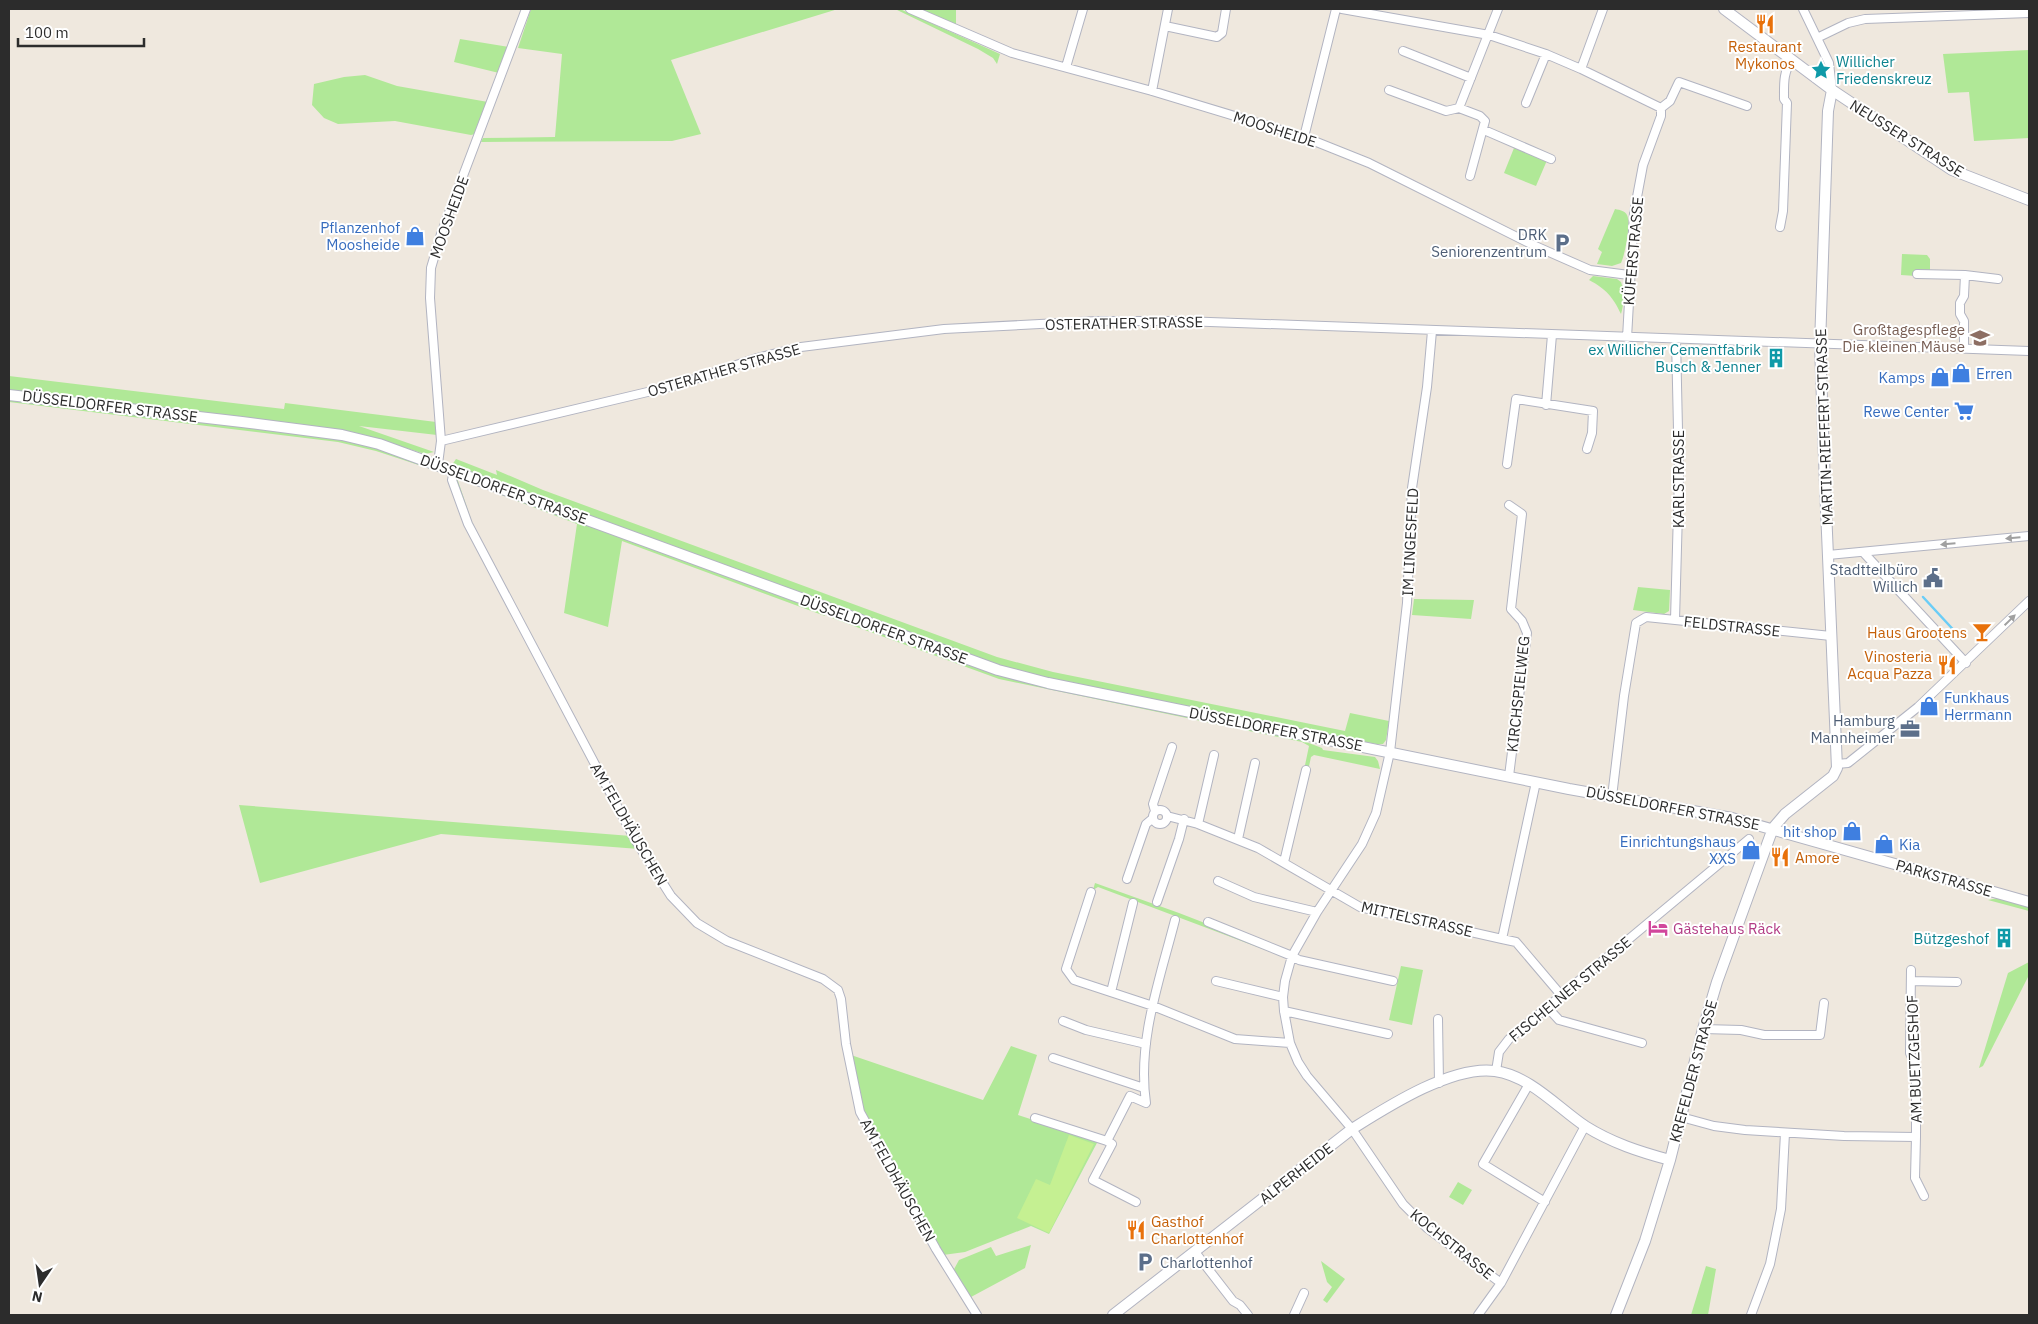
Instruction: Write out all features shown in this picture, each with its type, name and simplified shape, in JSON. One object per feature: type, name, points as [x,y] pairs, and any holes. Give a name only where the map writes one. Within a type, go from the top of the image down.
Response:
[{"type":"street","name":"MOOSHEIDE","points":[[438,464],[441,441],[430,308],[431,268],[439,239],[526,9]]},
{"type":"street","name":"MOOSHEIDE","points":[[910,9],[1012,53],[1304,137],[1369,163],[1590,270],[1629,275]]},
{"type":"street","points":[[1066,67],[1083,9]]},
{"type":"street","points":[[1152,92],[1168,9]]},
{"type":"street","points":[[1165,26],[1217,37],[1222,33],[1226,9]]},
{"type":"street","points":[[1304,137],[1336,9]]},
{"type":"street","points":[[1342,9],[1489,35],[1546,54],[1662,108],[1670,100],[1679,82],[1747,106]]},
{"type":"street","points":[[1459,108],[1498,9]]},
{"type":"street","points":[[1581,69],[1603,9]]},
{"type":"street","name":"NEUSSER STRASSE","points":[[1724,9],[1832,90],[1952,170],[2029,200]]},
{"type":"street","points":[[1803,9],[1830,68],[1832,90]]},
{"type":"street","points":[[1817,38],[1848,23],[1865,19],[2029,13]]},
{"type":"street","points":[[1403,51],[1471,78]]},
{"type":"street","points":[[1526,103],[1546,54]]},
{"type":"street","points":[[1780,227],[1783,211],[1787,103],[1784,99],[1785,73],[1792,60]]},
{"type":"street","points":[[1389,90],[1446,111],[1459,108],[1480,116],[1485,121],[1470,176]]},
{"type":"street","name":"MARTIN-RIEFFERT-STRASSE","points":[[1832,90],[1828,111],[1820,344],[1831,636],[1838,764]]},
{"type":"street","name":"KÜFERSTRASSE","points":[[1627,338],[1629,275],[1634,213],[1643,165],[1661,116],[1662,108]]},
{"type":"street","points":[[1484,130],[1552,159]]},
{"type":"street","points":[[1917,274],[1965,275],[1998,279]]},
{"type":"street","points":[[1964,349],[1964,321],[1960,314],[1960,303],[1964,296],[1965,275]]},
{"type":"street","name":"OSTERATHER STRASSE","points":[[441,441],[677,385],[756,358],[790,350],[918,332],[1061,323],[1155,320],[2029,351]]},
{"type":"street","name":"IM LINGESFELD","points":[[1292,956],[1330,891],[1362,844],[1376,813],[1390,752],[1407,603],[1412,488],[1427,387],[1432,331]]},
{"type":"street","points":[[1546,404],[1552,335]]},
{"type":"street","name":"KARLSTRASSE","points":[[1675,620],[1679,475],[1676,339]]},
{"type":"street","name":"DÜSSELDORFER STRASSE","points":[[9,395],[342,435],[379,444],[998,670],[1048,683],[1612,797],[1719,815],[1773,828]]},
{"type":"street","points":[[1507,464],[1516,399],[1594,411],[1592,433],[1587,449]]},
{"type":"street","name":"AM FELDHÄUSCHEN","points":[[454,470],[452,480],[468,524],[634,838],[670,896],[697,924],[720,936],[823,979],[838,990],[846,1044],[860,1112],[936,1249],[977,1315]]},
{"type":"street","name":"KIRCHSPIELWEG","points":[[1509,504],[1522,514],[1511,609],[1522,621],[1526,632],[1509,776]]},
{"type":"street","points":[[1828,555],[2029,536]]},
{"type":"street","points":[[1863,552],[1966,663]]},
{"type":"street","points":[[1773,828],[1787,812],[1833,776],[1838,764],[1848,763],[1913,711],[1966,663],[2029,601]]},
{"type":"street","name":"FELDSTRASSE","points":[[1612,797],[1624,696],[1636,623],[1646,617],[1831,636]]},
{"type":"street","points":[[1126,879],[1146,824],[1154,815],[1153,804],[1172,747]]},
{"type":"street","points":[[1198,824],[1214,755]]},
{"type":"street","points":[[1238,839],[1256,763]]},
{"type":"street","points":[[1284,862],[1306,770]]},
{"type":"street","points":[[1502,939],[1536,782]]},
{"type":"street","name":"MITTELSTRASSE","points":[[1167,816],[1166,821],[1162,824],[1155,823],[1154,815],[1162,809],[1167,816],[1184,819],[1238,839],[1284,862],[1330,891],[1360,907],[1516,942],[1561,995]]},
{"type":"street","points":[[1157,902],[1184,819]]},
{"type":"street","name":"PARKSTRASSE","points":[[1773,828],[2029,902]]},
{"type":"street","name":"KREFELDER STRASSE","points":[[1616,1315],[1645,1241],[1670,1160],[1702,1029],[1720,973],[1773,828]]},
{"type":"street","name":"FISCHELNER STRASSE","points":[[1496,1071],[1499,1052],[1509,1039],[1749,838]]},
{"type":"street","points":[[1218,881],[1254,897],[1317,912]]},
{"type":"street","points":[[1091,892],[1066,970],[1074,980],[1153,1006],[1235,1039],[1290,1043]]},
{"type":"street","points":[[1111,992],[1133,903]]},
{"type":"street","points":[[1107,1141],[1130,1096],[1146,1103],[1144,1088],[1146,1044],[1153,1006],[1174,920]]},
{"type":"street","points":[[1208,922],[1299,960],[1393,981]]},
{"type":"street","name":"KOCHSTRASSE","points":[[1292,956],[1283,997],[1290,1043],[1298,1062],[1352,1129],[1399,1198],[1414,1216],[1431,1231],[1501,1283]]},
{"type":"street","name":"AM BUETZGESHOF","points":[[1912,970],[1910,1053],[1916,1067],[1915,1178],[1924,1196]]},
{"type":"street","points":[[1216,981],[1283,997]]},
{"type":"street","name":"AM BUETZGESHOF","points":[[1911,981],[1957,982]]},
{"type":"street","points":[[1702,1029],[1741,1030],[1764,1036],[1820,1035],[1824,1003]]},
{"type":"street","points":[[1548,1007],[1558,1020],[1642,1043]]},
{"type":"street","points":[[1284,1011],[1388,1034]]},
{"type":"street","points":[[1438,1019],[1439,1083],[1464,1073],[1496,1071],[1510,1074],[1529,1084],[1585,1126],[1618,1144],[1670,1160]]},
{"type":"street","points":[[1063,1021],[1086,1030],[1146,1044]]},
{"type":"street","points":[[1053,1058],[1144,1088]]},
{"type":"street","name":"ALPERHEIDE","points":[[1113,1315],[1352,1129],[1392,1104],[1439,1083]]},
{"type":"street","points":[[1529,1084],[1483,1164],[1545,1202]]},
{"type":"street","name":"AM BUETZGESHOF","points":[[1680,1117],[1714,1126],[1785,1133],[1916,1137]]},
{"type":"street","points":[[1035,1118],[1112,1144],[1093,1180],[1136,1202]]},
{"type":"street","points":[[1478,1315],[1501,1283],[1585,1126]]},
{"type":"street","points":[[1751,1315],[1770,1264],[1781,1209],[1785,1133]]},
{"type":"street","points":[[1195,1252],[1232,1301],[1240,1305],[1248,1315]]},
{"type":"street","points":[[1294,1315],[1304,1293]]},
{"type":"green space","points":[[531,9],[838,9],[671,60],[701,134],[672,141],[481,142],[483,138],[555,137],[562,54],[518,48]]},
{"type":"green space","points":[[895,9],[900,9],[1000,54],[997,64],[993,58],[978,49]]},
{"type":"green space","points":[[920,9],[956,9],[956,25]]},
{"type":"green space","points":[[460,39],[509,47],[499,73],[454,62]]},
{"type":"green space","points":[[2029,50],[2029,138],[1974,141],[1969,92],[1948,93],[1943,54]]},
{"type":"green space","points":[[365,75],[397,86],[488,102],[475,134],[471,135],[395,121],[338,124],[324,118],[312,105],[314,84],[344,77]]},
{"type":"green space","points":[[1514,148],[1521,151],[1522,148],[1548,158],[1536,186],[1504,173]]},
{"type":"green space","points":[[1615,209],[1625,212],[1628,218],[1628,234],[1623,259],[1621,263],[1612,266],[1597,264],[1602,252],[1598,249]]},
{"type":"green space","points":[[1902,254],[1927,255],[1930,259],[1930,271],[1916,276],[1901,275]]},
{"type":"green space","points":[[1593,276],[1617,279],[1621,282],[1624,298],[1621,314],[1608,294],[1589,280]]},
{"type":"green space","points":[[9,376],[284,409],[285,403],[436,422],[437,435],[359,426],[434,452],[425,454],[371,437],[326,428],[9,390]]},
{"type":"green space","points":[[9,399],[339,439],[378,448],[446,472],[449,475],[376,451],[338,442],[9,402]]},
{"type":"green space","points":[[456,459],[497,475],[496,470],[543,490],[997,657],[1053,672],[1345,731],[1350,713],[1389,721],[1386,740],[1383,744],[1376,744],[1046,678],[975,658],[452,465]]},
{"type":"green space","points":[[459,477],[823,612],[825,616],[622,541],[608,627],[564,613],[577,524],[457,478],[472,522],[508,595],[632,825],[674,893],[699,920],[673,894],[637,837],[520,620],[470,522],[456,484],[456,478]]},
{"type":"green space","points":[[1638,587],[1670,590],[1669,611],[1664,614],[1633,610]]},
{"type":"green space","points":[[1414,599],[1474,600],[1471,619],[1412,615]]},
{"type":"green space","points":[[835,616],[1000,676],[1293,737],[1323,750],[1375,757],[1380,769],[1314,755],[1311,757],[1308,771],[1304,770],[1309,746],[1302,742],[999,679],[832,618]]},
{"type":"green space","points":[[239,805],[631,836],[639,849],[441,834],[260,883]]},
{"type":"green space","points":[[1095,883],[1282,953],[1281,956],[1098,887],[1093,890]]},
{"type":"green space","points":[[1998,898],[2029,907],[2029,911],[1988,900]]},
{"type":"green space","points":[[2029,962],[2029,975],[1983,1066],[1979,1068],[2008,973]]},
{"type":"green space","points":[[1401,966],[1423,970],[1412,1025],[1389,1020]]},
{"type":"green space","points":[[1011,1046],[1037,1055],[1018,1115],[1098,1141],[1049,1234],[1031,1226],[965,1252],[943,1255],[863,1111],[851,1055],[983,1100]]},
{"type":"green space","points":[[1069,1135],[1094,1144],[1049,1233],[1017,1218],[1036,1179],[1050,1185]]},
{"type":"green space","points":[[1458,1182],[1472,1190],[1463,1205],[1449,1197]]},
{"type":"green space","points":[[1031,1245],[1025,1268],[971,1297],[953,1271],[959,1260],[991,1247],[996,1256]]},
{"type":"green space","points":[[1321,1261],[1345,1279],[1327,1303],[1323,1300],[1332,1287],[1327,1282]]},
{"type":"green space","points":[[1706,1266],[1716,1269],[1708,1315],[1691,1315]]},
{"type":"waterway","points":[[1923,597],[1961,638]]},
{"type":"place","name":"Restaurant Mykonos","points":[[1765,24]]},
{"type":"place","name":"Willicher Friedenskreuz","points":[[1821,70]]},
{"type":"place","name":"Pflanzenhof Moosheide","points":[[415,236]]},
{"type":"place","name":"DRK Seniorenzentrum","points":[[1562,243]]},
{"type":"place","name":"Großtagespflege Die kleinen Mäuse","points":[[1980,338]]},
{"type":"place","name":"ex Willicher Cementfabrik Busch & Jenner","points":[[1776,358]]},
{"type":"place","name":"Erren","points":[[1961,373]]},
{"type":"place","name":"Kamps","points":[[1940,377]]},
{"type":"place","name":"Rewe Center","points":[[1964,411]]},
{"type":"place","name":"Stadtteilbüro Willich","points":[[1933,578]]},
{"type":"place","name":"Haus Grootens","points":[[1982,632]]},
{"type":"place","name":"Vinosteria Acqua Pazza","points":[[1947,665]]},
{"type":"place","name":"Funkhaus Herrmann","points":[[1929,706]]},
{"type":"place","name":"Hamburg Mannheimer","points":[[1910,729]]},
{"type":"place","name":"hit shop","points":[[1852,831]]},
{"type":"place","name":"Kia","points":[[1884,844]]},
{"type":"place","name":"Einrichtungshaus XXS","points":[[1751,850]]},
{"type":"place","name":"Amore","points":[[1780,857]]},
{"type":"place","name":"Gästehaus Räck","points":[[1658,928]]},
{"type":"place","name":"Bützgeshof","points":[[2004,938]]},
{"type":"place","name":"Gasthof Charlottenhof","points":[[1136,1230]]},
{"type":"place","name":"Charlottenhof","points":[[1145,1262]]}]
